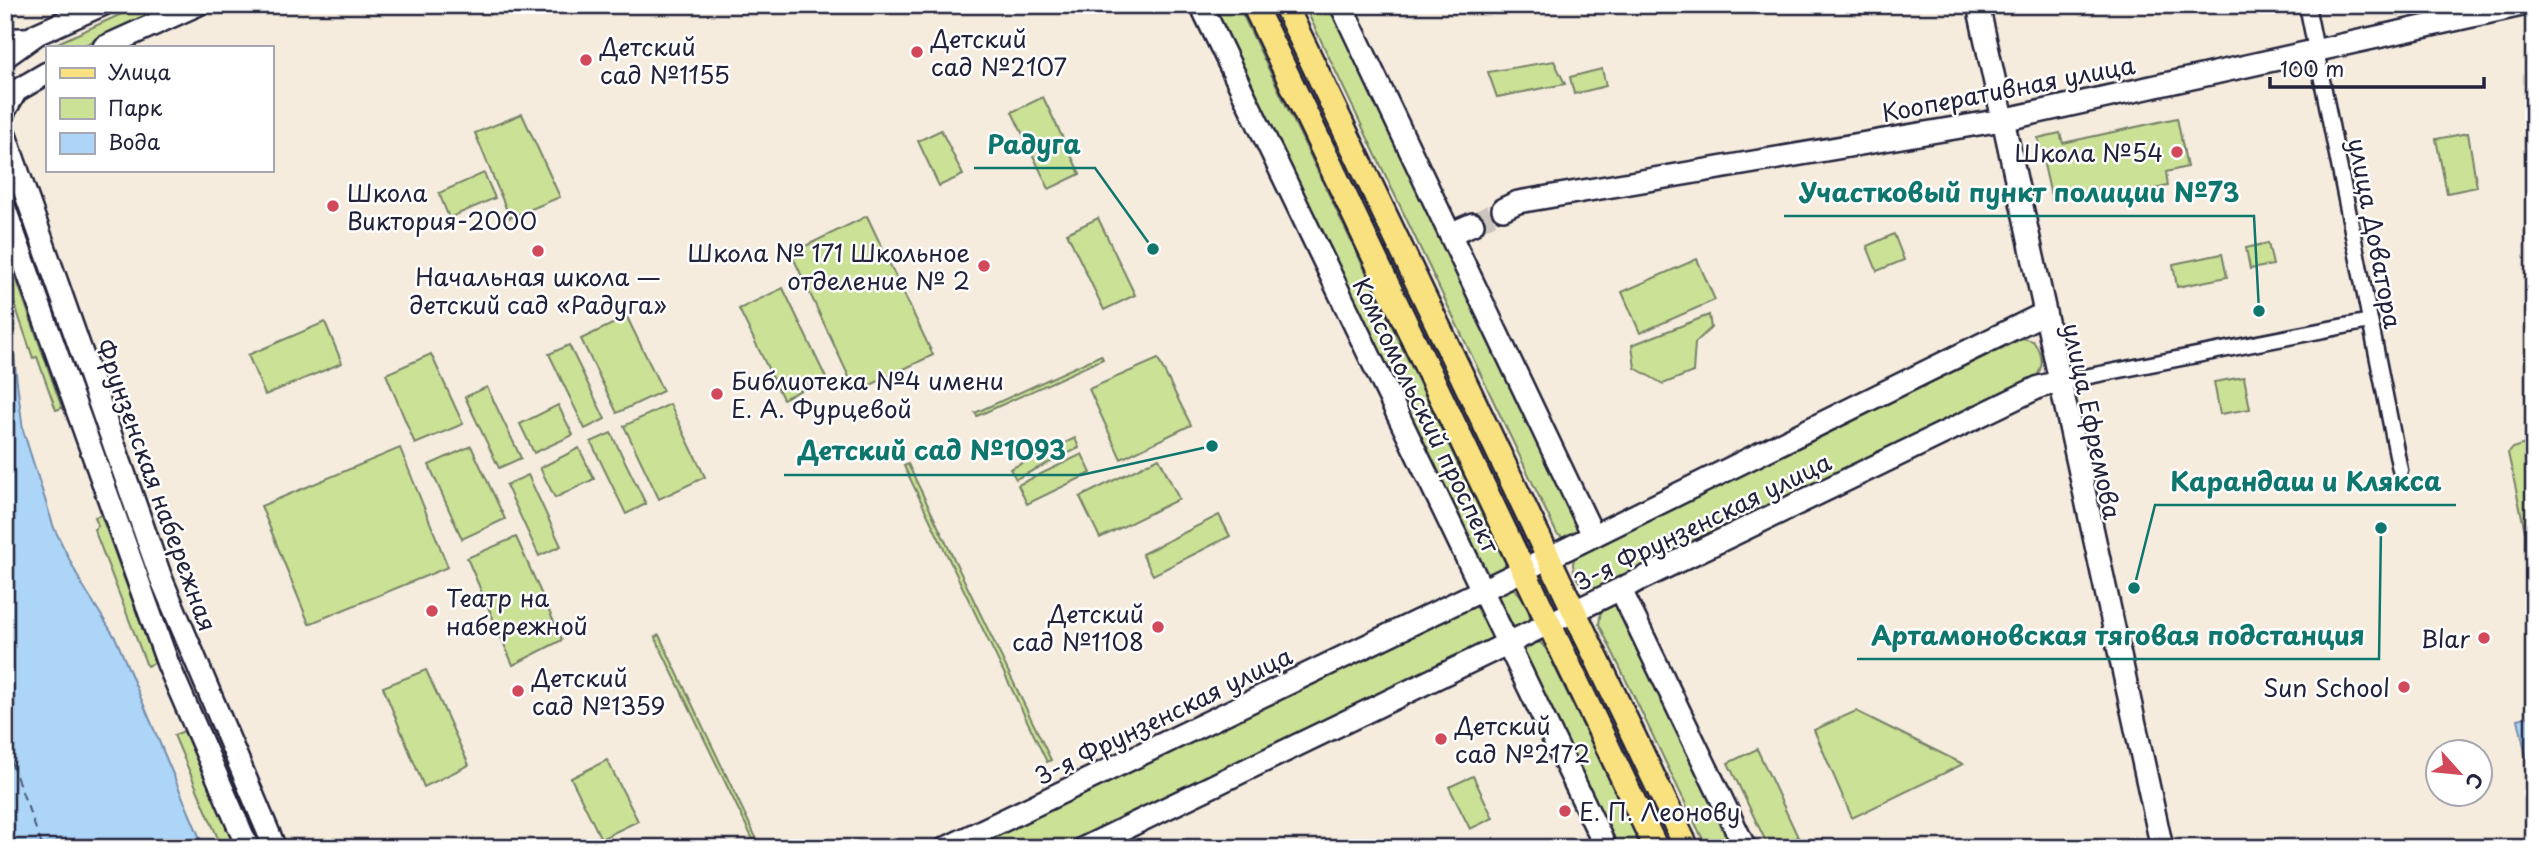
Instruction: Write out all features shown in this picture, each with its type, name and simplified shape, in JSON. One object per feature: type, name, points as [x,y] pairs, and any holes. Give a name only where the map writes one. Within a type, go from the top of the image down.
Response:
[{"type":"main road","name":"Комсомольский проспект","points":[[1254,5],[1656,848]]},
{"type":"main road","name":"Комсомольский проспект","points":[[1285,5],[1688,848]]},
{"type":"street","points":[[5,57],[37,34],[102,5]]},
{"type":"street","points":[[106,46],[197,5]]},
{"type":"street","name":"Комсомольский проспект","points":[[1201,5],[1606,848]]},
{"type":"street","points":[[1341,5],[1593,535]]},
{"type":"street","name":"улица Ефремова","points":[[1978,5],[2043,314],[2162,848]]},
{"type":"street","name":"улица Доватора","points":[[2307,5],[2400,470]]},
{"type":"street","name":"Кооперативная улица","points":[[1503,209],[1518,202],[2002,120],[2522,5]]},
{"type":"street","points":[[5,36],[37,34]]},
{"type":"street","points":[[6,102],[29,81],[46,73]]},
{"type":"street","name":"Фрунзенская набережная","points":[[5,135],[161,578],[275,848]]},
{"type":"street","name":"Фрунзенская набережная","points":[[5,209],[168,664],[248,848]]},
{"type":"street","points":[[1450,234],[1472,224]]},
{"type":"street","name":"3-я Фрунзенская улица","points":[[946,848],[1483,590],[2043,314]]},
{"type":"street","name":"3-я Фрунзенская улица","points":[[1084,848],[2027,393],[2059,382],[2370,321]]},
{"type":"street","points":[[1621,590],[1745,848]]},
{"type":"green space","points":[[141,5],[172,5],[82,46],[51,46]]},
{"type":"green space","points":[[1208,5],[1238,5],[1505,562],[1505,569],[1495,579],[1484,576]]},
{"type":"green space","points":[[1304,5],[1331,5],[1581,529],[1566,539],[1557,534]]},
{"type":"green space","points":[[1554,61],[1565,84],[1497,97],[1488,72]]},
{"type":"green space","points":[[1602,69],[1606,86],[1574,94],[1570,77]]},
{"type":"green space","points":[[1043,97],[1080,174],[1049,189],[1012,112]]},
{"type":"green space","points":[[522,114],[560,197],[510,218],[475,133]]},
{"type":"green space","points":[[2177,118],[2187,167],[2166,172],[2168,186],[2105,200],[2102,189],[2052,200],[2038,138],[2060,133],[2063,143]]},
{"type":"green space","points":[[941,130],[963,175],[939,186],[918,141]]},
{"type":"green space","points":[[2468,133],[2477,187],[2447,193],[2436,139]]},
{"type":"green space","points":[[484,173],[495,198],[449,218],[439,193]]},
{"type":"green space","points":[[867,216],[933,355],[856,392],[791,253]]},
{"type":"green space","points":[[1098,218],[1135,295],[1104,310],[1067,233]]},
{"type":"green space","points":[[1894,234],[1904,260],[1877,271],[1867,246]]},
{"type":"green space","points":[[2268,243],[2273,265],[2250,269],[2246,248]]},
{"type":"green space","points":[[5,247],[62,408],[56,410],[37,357],[33,358],[5,276]]},
{"type":"green space","points":[[2222,254],[2227,277],[2177,287],[2173,264]]},
{"type":"green space","points":[[1697,259],[1715,300],[1640,333],[1622,292]]},
{"type":"green space","points":[[783,288],[826,378],[783,399],[739,309]]},
{"type":"green space","points":[[1709,315],[1711,328],[1695,343],[1693,372],[1663,384],[1635,368],[1632,345]]},
{"type":"green space","points":[[627,317],[663,391],[617,413],[581,339]]},
{"type":"green space","points":[[325,322],[342,363],[265,395],[248,355]]},
{"type":"green space","points":[[2023,338],[2033,341],[2042,361],[2040,371],[2033,381],[1591,591],[1582,585],[1576,576],[1573,565],[1576,554]]},
{"type":"green space","points":[[569,345],[605,419],[585,429],[549,354]]},
{"type":"green space","points":[[431,354],[463,424],[415,444],[386,374]]},
{"type":"green space","points":[[1101,355],[1103,359],[977,416],[975,413]]},
{"type":"green space","points":[[1158,359],[1191,425],[1121,459],[1089,389]]},
{"type":"green space","points":[[2244,377],[2250,409],[2220,414],[2214,382]]},
{"type":"green space","points":[[487,387],[521,458],[499,468],[465,397]]},
{"type":"green space","points":[[670,404],[705,477],[659,499],[624,426]]},
{"type":"green space","points":[[558,405],[573,435],[534,453],[520,424]]},
{"type":"green space","points":[[611,433],[646,504],[626,514],[591,442]]},
{"type":"green space","points":[[1075,438],[1079,448],[1016,479],[1010,469]]},
{"type":"green space","points":[[2534,444],[2534,529],[2530,534],[2525,531],[2508,453],[2512,448]]},
{"type":"green space","points":[[471,446],[505,519],[462,539],[429,465]]},
{"type":"green space","points":[[400,448],[448,567],[309,624],[261,506]]},
{"type":"green space","points":[[579,448],[594,479],[555,498],[540,468]]},
{"type":"green space","points":[[1082,454],[1091,473],[1027,504],[1018,485]]},
{"type":"green space","points":[[1159,458],[1179,499],[1100,538],[1080,497]]},
{"type":"green space","points":[[908,464],[1051,760],[1047,762],[904,466]]},
{"type":"green space","points":[[528,475],[561,546],[539,556],[506,485]]},
{"type":"green space","points":[[101,515],[155,663],[147,666],[94,529],[98,526],[95,517]]},
{"type":"green space","points":[[1219,515],[1230,536],[1153,575],[1142,554]]},
{"type":"green space","points":[[516,537],[562,640],[513,665],[467,558]]},
{"type":"green space","points":[[1511,587],[1522,598],[1530,618],[1530,623],[1515,629],[1497,599],[1498,593]]},
{"type":"green space","points":[[1477,603],[1495,631],[1494,639],[1487,645],[1064,848],[963,848]]},
{"type":"green space","points":[[1614,603],[1622,608],[1736,848],[1707,848],[1599,624],[1601,610]]},
{"type":"green space","points":[[659,635],[761,848],[757,848],[655,637]]},
{"type":"green space","points":[[1533,642],[1541,643],[1546,649],[1642,848],[1611,848],[1520,653]]},
{"type":"green space","points":[[426,670],[469,765],[424,787],[383,687]]},
{"type":"green space","points":[[1856,711],[1963,764],[1852,818],[1814,730]]},
{"type":"green space","points":[[184,731],[236,848],[222,848],[174,735]]},
{"type":"green space","points":[[1757,749],[1803,848],[1769,848],[1728,763]]},
{"type":"green space","points":[[607,760],[638,821],[601,839],[571,778]]},
{"type":"green space","points":[[1473,776],[1493,818],[1470,829],[1449,787]]},
{"type":"water","points":[[5,333],[14,358],[23,430],[54,528],[80,581],[116,639],[204,848],[5,848]]},
{"type":"water","points":[[2534,715],[2534,792],[2518,719]]},
{"type":"ferry route","points":[[5,746],[43,848]]},
{"type":"tunnel","points":[[1473,224],[1503,209]]},
{"type":"place","name":"Детский сад №2107","points":[[917,52]]},
{"type":"place","name":"Детский сад №1155","points":[[586,60]]},
{"type":"place","name":"Школа №54","points":[[2177,152]]},
{"type":"place","name":"Школа Виктория-2000","points":[[333,206]]},
{"type":"place","name":"Радуга","points":[[1153,249]]},
{"type":"place","name":"Начальная школа — детский сад «Радуга»","points":[[538,251]]},
{"type":"place","name":"Школа № 171 Школьное отделение № 2","points":[[984,266]]},
{"type":"place","name":"Участковый пункт полиции №73","points":[[2259,311]]},
{"type":"place","name":"Библиотека №4 имени Е. А. Фурцевой","points":[[717,394]]},
{"type":"place","name":"Детский сад №1093","points":[[1212,446]]},
{"type":"place","name":"Артамоновская тяговая подстанция","points":[[2381,528]]},
{"type":"place","name":"Карандаш и Клякса","points":[[2134,588]]},
{"type":"place","name":"Театр на набережной","points":[[432,611]]},
{"type":"place","name":"Детский сад №1108","points":[[1158,627]]},
{"type":"place","name":"Blar","points":[[2484,638]]},
{"type":"place","name":"Sun School","points":[[2404,687]]},
{"type":"place","name":"Детский сад №1359","points":[[518,691]]},
{"type":"place","name":"Детский сад №2172","points":[[1441,739]]},
{"type":"place","name":"Е. П. Леонову","points":[[1565,811]]}]
